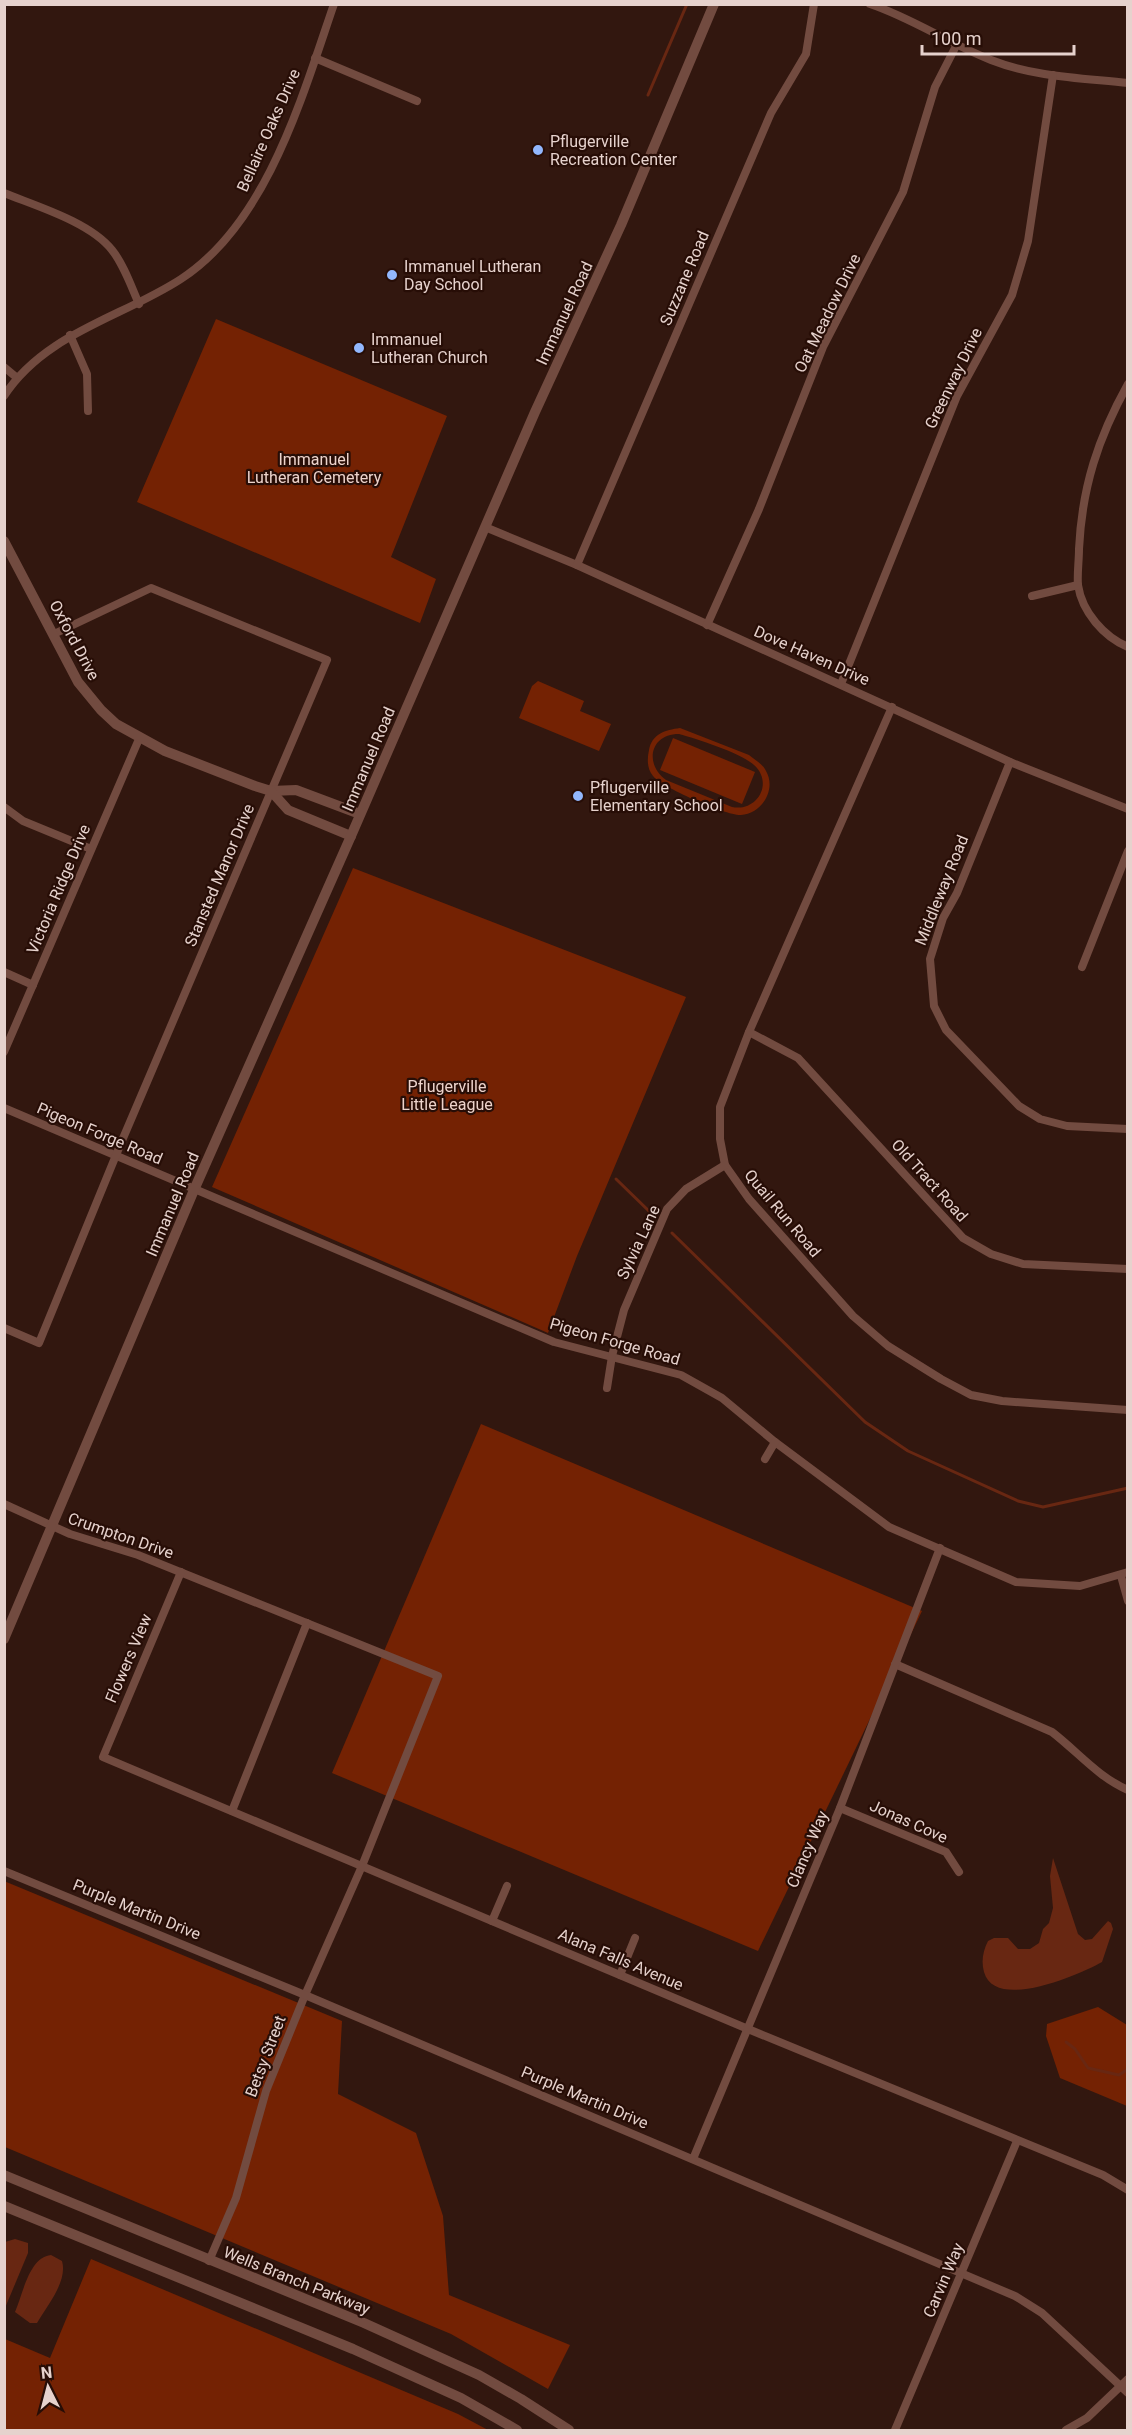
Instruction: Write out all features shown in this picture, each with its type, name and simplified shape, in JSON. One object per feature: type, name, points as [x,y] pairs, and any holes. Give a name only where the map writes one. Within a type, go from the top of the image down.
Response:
[{"type":"street","name":"Bellaire Oaks Drive","points":[[4,396],[16,377],[50,348],[70,335],[139,304],[197,267],[236,229],[256,199],[275,159],[334,4]]},
{"type":"street","name":"Immanuel Road","points":[[4,1639],[194,1190],[485,527],[621,225],[714,4]]},
{"type":"street","name":"Suzzane Road","points":[[578,565],[771,113],[798,72],[806,54],[814,4]]},
{"type":"street","points":[[870,4],[888,10],[956,46],[994,62],[1053,75],[1128,83]]},
{"type":"street","name":"Oat Meadow Drive","points":[[707,625],[759,509],[823,347],[903,192],[935,87],[956,46]]},
{"type":"street","points":[[315,58],[417,101]]},
{"type":"street","name":"Greenway Drive","points":[[841,684],[957,396],[1012,295],[1028,241],[1053,75]]},
{"type":"street","points":[[4,193],[69,220],[106,244],[120,263],[139,304]]},
{"type":"street","points":[[70,335],[87,374],[88,411]]},
{"type":"street","points":[[4,367],[16,377]]},
{"type":"street","points":[[1128,384],[1109,418],[1091,467],[1081,514],[1078,585],[1081,597],[1098,626],[1115,642],[1128,647]]},
{"type":"street","name":"Dove Haven Drive","points":[[485,527],[578,565],[1010,762],[1128,809]]},
{"type":"street","name":"Oxford Drive","points":[[4,541],[78,682],[89,697],[116,724],[165,752],[271,791]]},
{"type":"street","points":[[1032,596],[1078,585]]},
{"type":"street","name":"Stansted Manor Drive","points":[[4,1328],[39,1343],[115,1156],[327,660],[151,588],[54,634]]},
{"type":"street","name":"Quail Run Road","points":[[892,707],[749,1032],[720,1107],[720,1139],[725,1165],[749,1199],[853,1316],[888,1346],[941,1379],[971,1395],[1002,1401],[1128,1410]]},
{"type":"street","name":"Victoria Ridge Drive","points":[[4,1052],[139,739]]},
{"type":"street","name":"Middleway Road","points":[[1010,762],[957,893],[943,918],[930,959],[934,1006],[946,1030],[1019,1106],[1040,1119],[1067,1126],[1128,1129]]},
{"type":"street","points":[[271,791],[296,790],[360,814]]},
{"type":"street","points":[[271,791],[288,810],[351,836]]},
{"type":"street","points":[[4,807],[22,821],[91,849]]},
{"type":"street","points":[[1082,967],[1128,851]]},
{"type":"street","points":[[4,972],[33,985]]},
{"type":"street","name":"Old Tract Road","points":[[749,1032],[798,1058],[963,1238],[991,1254],[1023,1264],[1128,1269]]},
{"type":"street","name":"Pigeon Forge Road","points":[[4,1108],[554,1342],[681,1375],[722,1398],[775,1442],[889,1527],[1016,1582],[1080,1586],[1124,1574]]},
{"type":"street","name":"Sylvia Lane","points":[[607,1388],[612,1356],[624,1310],[667,1209],[686,1189],[725,1165]]},
{"type":"street","points":[[765,1459],[775,1442]]},
{"type":"street","points":[[4,1504],[52,1526]]},
{"type":"street","name":"Crumpton Drive","points":[[52,1526],[70,1534],[138,1555],[307,1623]]},
{"type":"street","name":"Clancy Way","points":[[693,2159],[840,1808],[940,1548]]},
{"type":"street","name":"Flowers View","points":[[103,1757],[181,1572]]},
{"type":"street","points":[[1124,1574],[1128,1601]]},
{"type":"street","points":[[231,1811],[307,1623]]},
{"type":"street","name":"Betsy Street","points":[[209,2260],[236,2198],[266,2091],[305,1995],[362,1866],[438,1676],[307,1623]]},
{"type":"street","points":[[895,1665],[1052,1732],[1074,1749],[1108,1782],[1128,1790]]},
{"type":"street","name":"Alana Falls Avenue","points":[[103,1757],[748,2029],[1103,2175],[1128,2190]]},
{"type":"street","name":"Jonas Cove","points":[[840,1808],[946,1852],[959,1872]]},
{"type":"street","name":"Purple Martin Drive","points":[[4,1871],[305,1995],[1029,2303],[1124,2390]]},
{"type":"street","points":[[492,1921],[507,1886]]},
{"type":"street","points":[[621,1975],[635,1938]]},
{"type":"street","name":"Carvin Way","points":[[895,2430],[1017,2141]]},
{"type":"street","name":"Wells Branch Parkway","points":[[4,2175],[364,2323],[479,2375],[521,2398],[569,2430]]},
{"type":"street","points":[[4,2206],[353,2349],[461,2398],[517,2430]]},
{"type":"street","points":[[1066,2430],[1087,2418],[1124,2390],[1128,2379]]},
{"type":"green space","name":"Immanuel Lutheran Cemetery","points":[[216,319],[447,416],[391,557],[436,579],[420,623],[137,502]]},
{"type":"green space","points":[[538,681],[584,701],[580,711],[611,724],[599,751],[519,718],[532,686]]},
{"type":"green space","points":[[680,728],[749,755],[761,764],[769,778],[770,786],[761,806],[748,814],[734,814],[709,806],[668,787],[653,776],[648,764],[648,753],[653,740],[664,732]],"holes":[[[679,734],[748,760],[760,772],[763,780],[760,795],[749,805],[732,807],[666,780],[655,766],[653,751],[662,739],[669,735]]]},
{"type":"green space","points":[[673,738],[755,772],[742,804],[660,770]]},
{"type":"green space","name":"Pflugerville Little League","points":[[353,868],[686,997],[577,1256],[548,1333],[212,1187]]},
{"type":"green space","points":[[481,1424],[922,1611],[758,1951],[332,1773]]},
{"type":"green space","points":[[4,1881],[342,2021],[338,2094],[416,2133],[443,2216],[449,2295],[570,2345],[548,2389],[451,2334],[5,2147]]},
{"type":"green space","points":[[1098,2007],[1127,2025],[1127,2106],[1060,2078],[1046,2036],[1047,2024]]},
{"type":"green space","points":[[91,2259],[458,2414],[488,2430],[5,2430],[5,2339],[50,2358]]},
{"type":"shaded area","points":[[1053,1858],[1078,1934],[1085,1940],[1092,1939],[1108,1921],[1111,1923],[1113,1929],[1102,1962],[1058,1981],[1021,1990],[1004,1989],[991,1984],[984,1972],[983,1964],[988,1941],[994,1938],[1008,1938],[1018,1949],[1030,1949],[1039,1943],[1043,1929],[1049,1923],[1053,1908],[1050,1876]]},
{"type":"shaded area","points":[[15,2239],[28,2243],[28,2253],[5,2308],[5,2242]]},
{"type":"shaded area","points":[[51,2255],[62,2261],[62,2277],[56,2293],[37,2323],[30,2323],[15,2312],[32,2269],[43,2257]]},
{"type":"waterway","points":[[648,95],[687,4]]},
{"type":"waterway","points":[[616,1179],[651,1213]]},
{"type":"waterway","points":[[672,1233],[865,1422],[908,1451],[1018,1501],[1043,1507],[1128,1488]]},
{"type":"waterway","points":[[1066,2042],[1075,2049],[1088,2068],[1119,2075],[1128,2069]]},
{"type":"place","name":"Pflugerville Recreation Center","points":[[538,150]]},
{"type":"place","name":"Immanuel Lutheran Day School","points":[[392,275]]},
{"type":"place","name":"Immanuel Lutheran Church","points":[[359,348]]},
{"type":"place","name":"Pflugerville Elementary School","points":[[578,796]]}]
